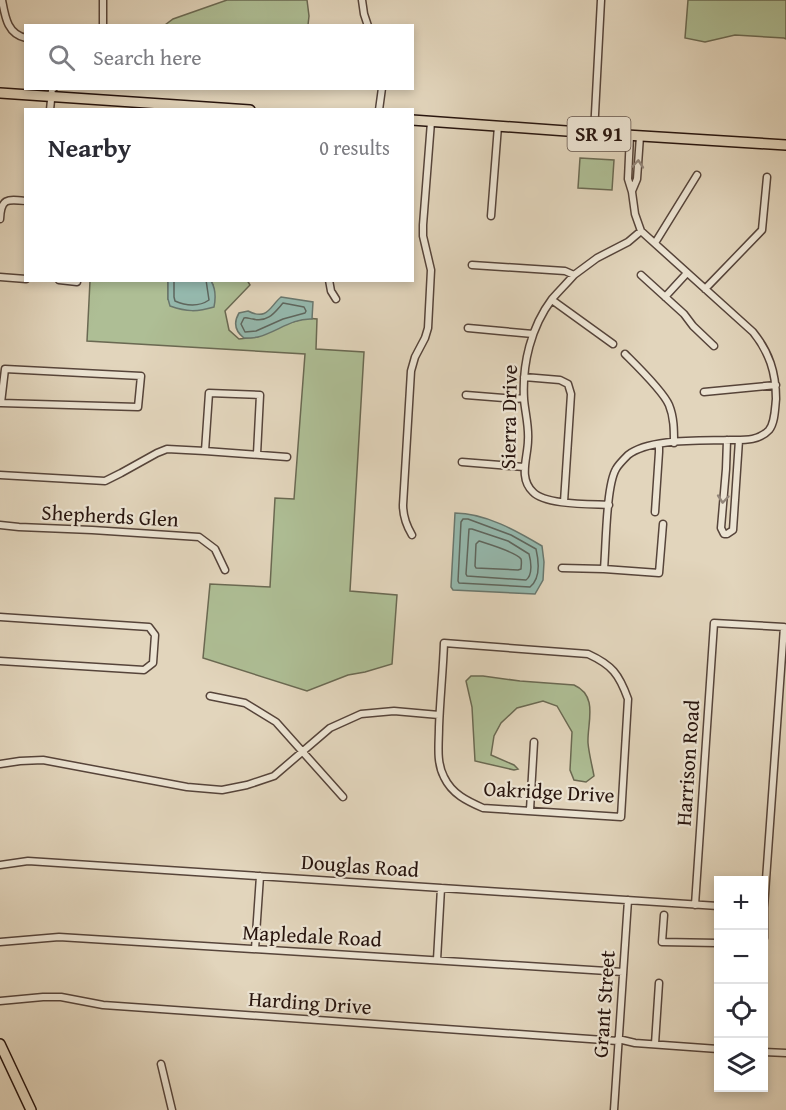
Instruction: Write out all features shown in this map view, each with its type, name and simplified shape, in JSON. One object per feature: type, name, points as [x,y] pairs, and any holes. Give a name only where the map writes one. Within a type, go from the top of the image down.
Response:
[{"type":"main road","points":[[0,93],[52,91],[229,108]]},
{"type":"main road","name":"SR 91","points":[[414,120],[786,145]]},
{"type":"main road","points":[[0,1044],[31,1110]]},
{"type":"street","points":[[2,0],[6,22],[13,33],[24,38]]},
{"type":"street","points":[[103,24],[104,0]]},
{"type":"street","points":[[362,0],[367,24]]},
{"type":"street","points":[[594,133],[601,0]]},
{"type":"street","points":[[379,108],[382,90]]},
{"type":"street","points":[[50,108],[52,91]]},
{"type":"street","points":[[412,535],[405,523],[403,505],[411,370],[428,328],[431,270],[423,236],[423,225],[431,122]]},
{"type":"street","points":[[491,216],[498,126]]},
{"type":"street","points":[[604,569],[610,487],[615,470],[628,455],[643,447],[659,444],[755,439],[770,429],[775,411],[776,385],[770,358],[761,342],[753,332],[641,231],[628,179],[635,136]]},
{"type":"street","points":[[655,243],[697,175]]},
{"type":"street","points":[[705,289],[762,230],[767,177]]},
{"type":"street","points":[[0,219],[4,202],[24,201]]},
{"type":"street","name":"Sierra Drive","points":[[609,505],[541,498],[532,492],[525,480],[524,466],[528,439],[524,398],[526,356],[541,318],[552,300],[574,275],[597,258],[628,242],[641,231]]},
{"type":"street","points":[[472,265],[565,271],[574,275]]},
{"type":"street","points":[[665,297],[687,273]]},
{"type":"street","points":[[641,275],[684,314],[714,346]]},
{"type":"street","points":[[0,277],[24,279]]},
{"type":"street","points":[[329,282],[336,299]]},
{"type":"street","points":[[552,300],[613,344]]},
{"type":"street","points":[[468,328],[533,334]]},
{"type":"street","points":[[626,354],[664,396],[669,405],[674,421],[674,443]]},
{"type":"street","points":[[5,369],[141,376],[138,407],[0,403],[5,369]]},
{"type":"street","points":[[524,377],[560,380],[568,384],[571,394],[564,502]]},
{"type":"street","points":[[704,392],[776,385]]},
{"type":"street","points":[[205,451],[209,393],[260,395],[256,454]]},
{"type":"street","points":[[466,395],[524,398]]},
{"type":"street","points":[[727,440],[721,528],[724,534],[733,530],[739,440]]},
{"type":"street","points":[[655,512],[659,444]]},
{"type":"street","points":[[0,475],[105,480],[167,449],[287,457]]},
{"type":"street","points":[[462,462],[524,466]]},
{"type":"street","points":[[562,568],[659,573],[663,524]]},
{"type":"street","name":"Shepherds Glen","points":[[0,525],[199,537],[215,549],[225,570]]},
{"type":"street","points":[[0,617],[149,627],[155,635],[153,663],[144,670],[0,661]]},
{"type":"street","name":"Harrison Road","points":[[695,905],[714,623],[784,627],[766,876]]},
{"type":"street","name":"Oakridge Drive","points":[[444,643],[588,654],[600,659],[617,673],[628,699],[621,817],[483,808],[466,801],[452,789],[439,765],[440,715],[444,643]]},
{"type":"street","points":[[210,696],[245,703],[276,722],[343,797]]},
{"type":"street","points":[[0,764],[43,760],[187,787],[222,790],[273,776],[330,728],[361,714],[394,711],[440,715]]},
{"type":"street","points":[[530,810],[534,742]]},
{"type":"street","name":"Douglas Road","points":[[0,865],[28,861],[714,906]]},
{"type":"street","points":[[255,949],[260,876]]},
{"type":"street","points":[[437,960],[441,888]]},
{"type":"street","name":"Grant Street","points":[[614,1110],[628,900]]},
{"type":"street","points":[[664,915],[662,942],[714,943]]},
{"type":"street","name":"Mapledale Road","points":[[0,942],[59,937],[623,972]]},
{"type":"street","points":[[655,1044],[659,983]]},
{"type":"street","name":"Harding Drive","points":[[0,1002],[40,996],[61,997],[103,1005],[618,1042],[630,1045],[635,1043],[714,1048]]},
{"type":"street","points":[[768,1052],[786,1053]]},
{"type":"street","points":[[161,1064],[172,1110]]},
{"type":"green space","points":[[227,0],[307,0],[309,16],[308,24],[166,24],[173,19]]},
{"type":"green space","points":[[688,0],[786,0],[786,39],[735,35],[705,42],[685,38]]},
{"type":"green space","points":[[580,158],[614,160],[612,190],[578,188]]},
{"type":"green space","points":[[90,282],[168,282],[168,299],[213,285],[212,282],[248,282],[250,285],[225,311],[229,330],[239,339],[257,337],[306,318],[317,319],[316,349],[364,352],[350,591],[397,595],[392,664],[348,675],[307,691],[203,658],[210,584],[270,587],[275,498],[294,499],[305,354],[87,341]]},
{"type":"green space","points":[[471,676],[574,685],[582,690],[589,703],[588,743],[594,776],[586,782],[574,780],[570,770],[572,732],[557,706],[543,701],[517,708],[501,723],[494,736],[491,755],[518,769],[475,761],[472,707],[466,681]]},
{"type":"water","points":[[168,282],[212,282],[214,287],[214,307],[192,311],[170,306]]},
{"type":"water","points":[[281,297],[313,302],[312,319],[291,323],[258,337],[244,338],[237,330],[236,323],[239,313],[248,311],[255,314],[264,313]]},
{"type":"water","points":[[455,513],[489,519],[542,546],[543,580],[535,594],[453,590],[451,587]]}]
